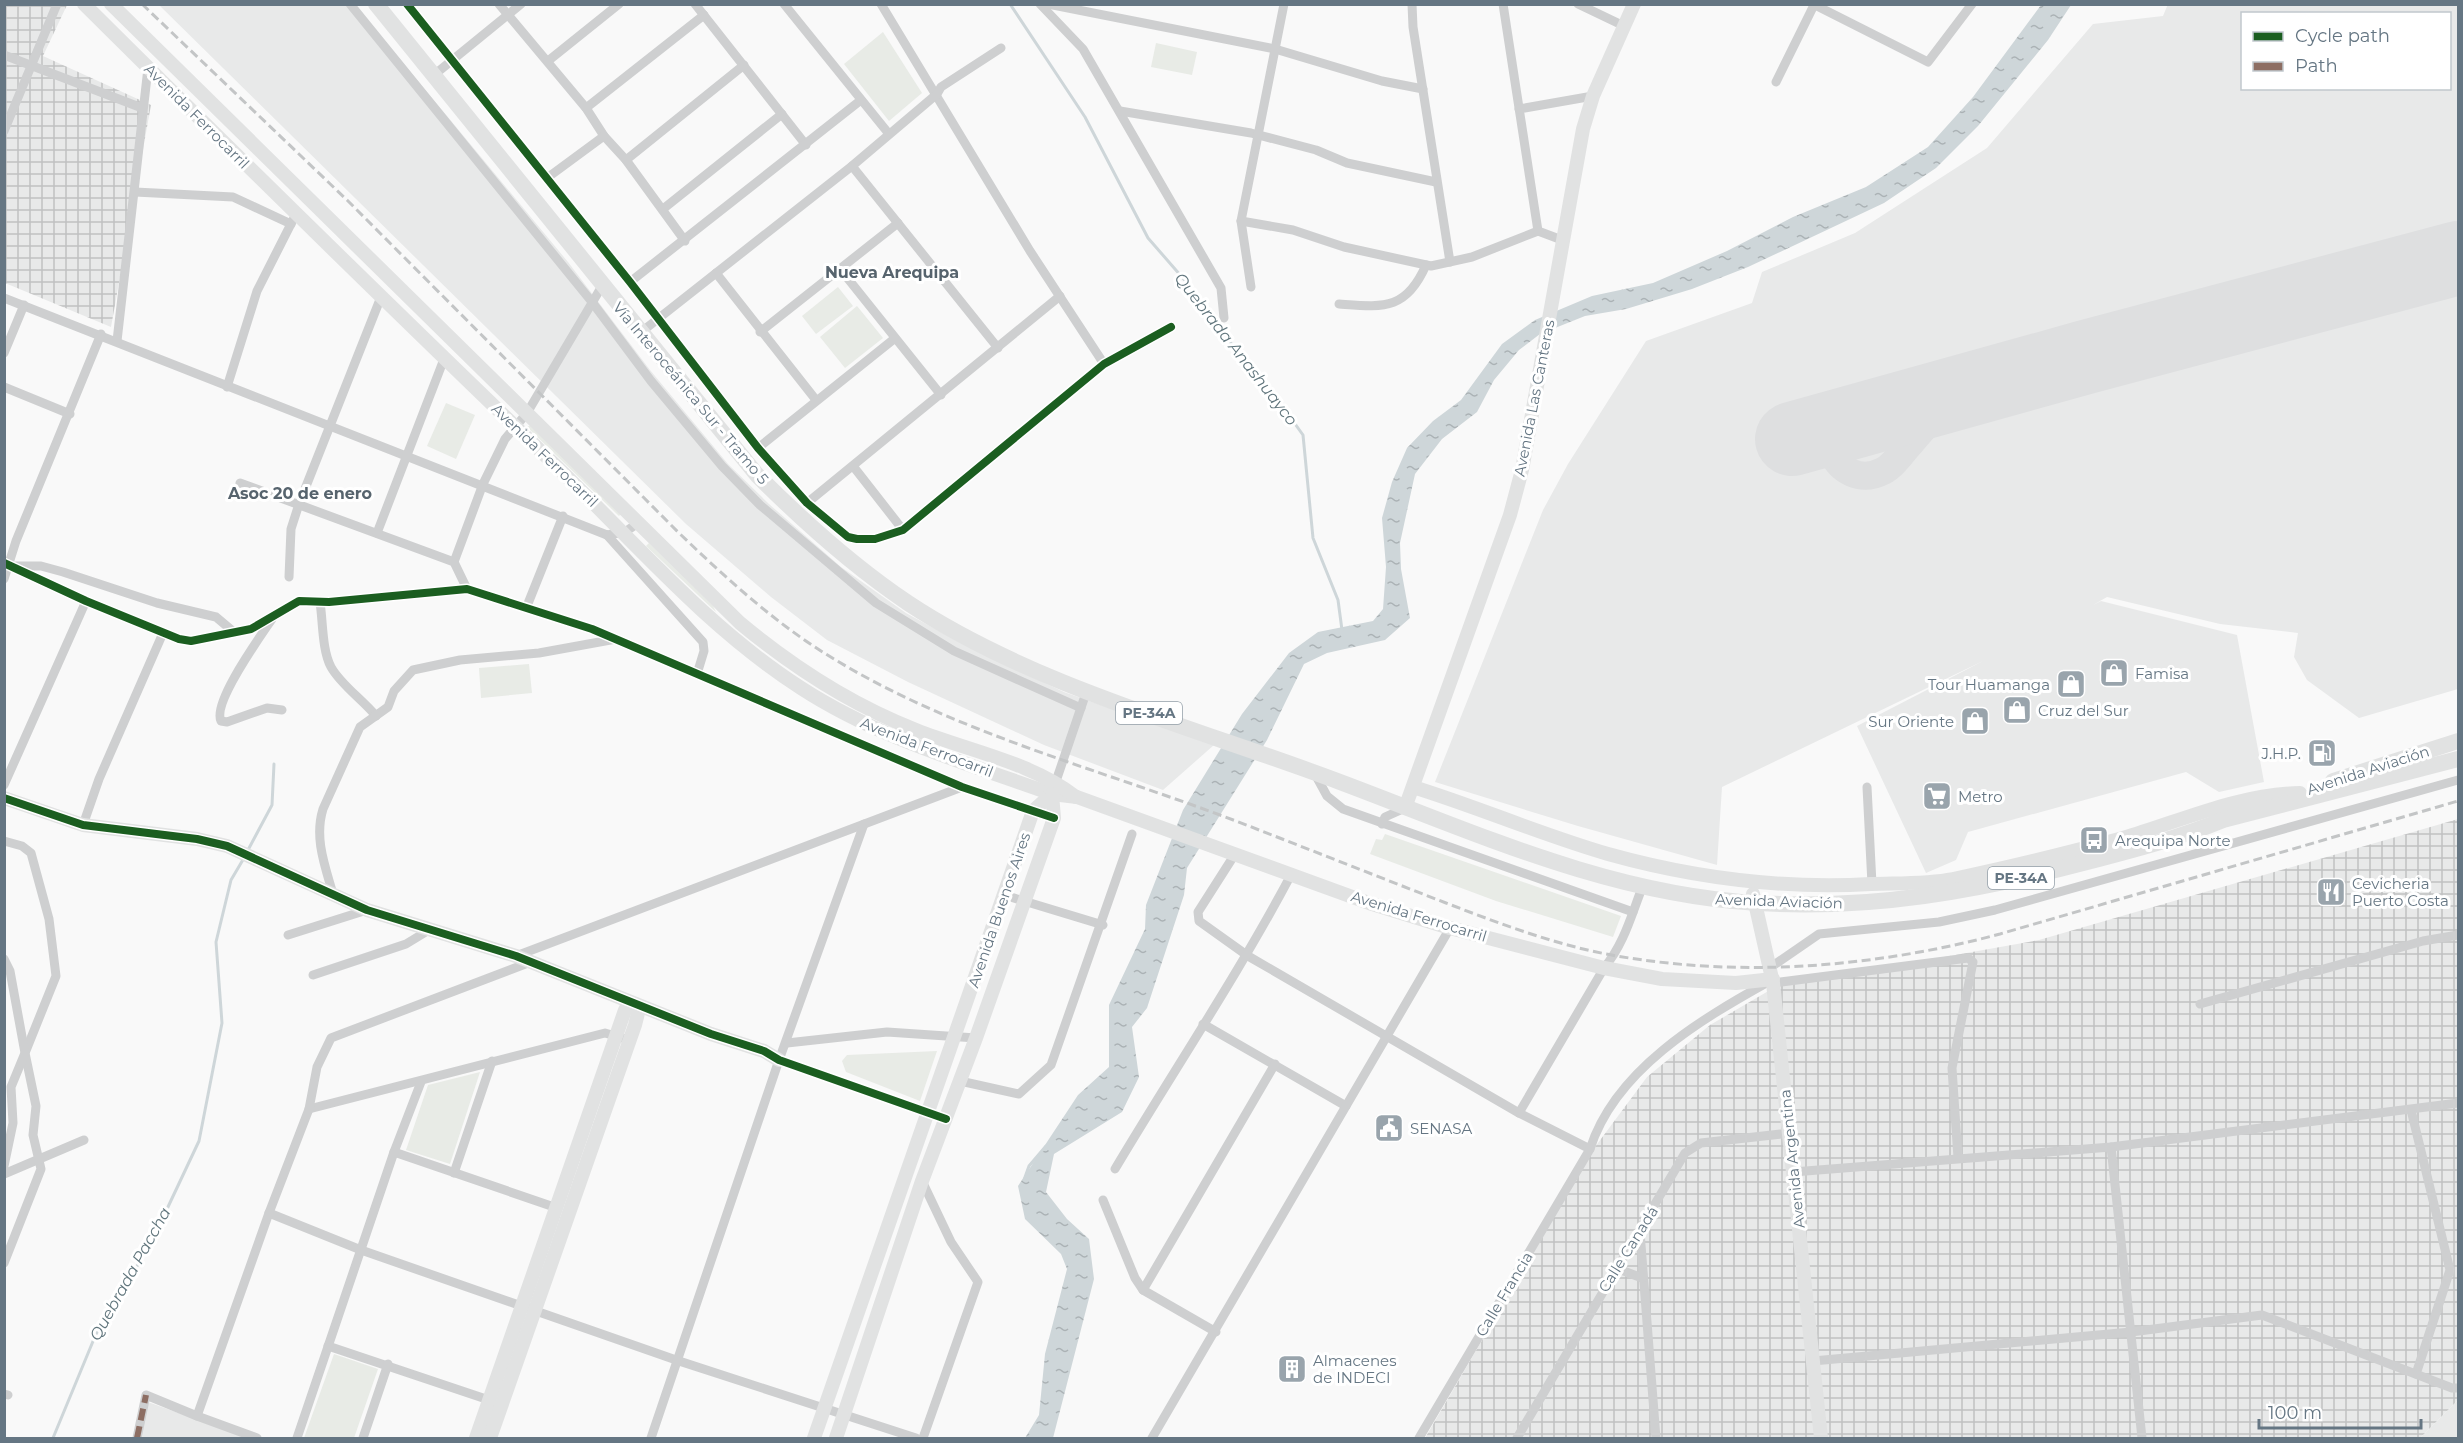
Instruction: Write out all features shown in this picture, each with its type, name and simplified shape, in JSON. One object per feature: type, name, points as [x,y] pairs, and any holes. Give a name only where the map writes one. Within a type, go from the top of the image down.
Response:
[{"type":"highway","name":"Vía Interoceánica Sur - Tramo 5","points":[[376,4],[757,475],[843,554],[910,605],[966,636],[1087,690],[1288,763]]},
{"type":"highway","name":"Avenida Aviación","points":[[2281,799],[2378,765],[2458,741]]},
{"type":"highway","name":"Avenida Aviación","points":[[1288,763],[1586,873],[1642,888],[1755,903],[1833,905],[2087,862],[2190,833],[2219,815],[2458,759]]},
{"type":"street","points":[[4,131],[57,4]]},
{"type":"street","name":"Avenida Ferrocarril","points":[[84,4],[293,219],[381,297],[734,639],[799,687],[861,722],[904,742],[1054,787]]},
{"type":"street","name":"Avenida Ferrocarril","points":[[111,4],[740,623],[807,674],[856,702],[914,729],[1077,797],[1156,827],[1292,873],[1369,903],[1450,928],[1604,968],[1662,980],[1736,983],[1772,976]]},
{"type":"street","points":[[350,4],[592,302],[651,381],[722,466],[760,505],[876,603],[954,651],[1080,708]]},
{"type":"street","points":[[407,4],[548,178],[758,448],[807,503],[848,537],[875,539],[903,530],[1104,364],[1171,327]]},
{"type":"street","points":[[499,4],[549,61],[686,241]]},
{"type":"street","points":[[434,75],[520,4]]},
{"type":"street","points":[[549,61],[619,4]]},
{"type":"street","points":[[695,4],[806,145]]},
{"type":"street","points":[[784,4],[890,134]]},
{"type":"street","points":[[881,4],[1104,364]]},
{"type":"street","points":[[1040,4],[1083,49],[1120,111],[1221,288],[1224,318]]},
{"type":"street","points":[[1048,4],[1098,16],[1275,49],[1382,81],[1423,89]]},
{"type":"street","points":[[1098,16],[1100,4]]},
{"type":"street","points":[[1251,287],[1241,221],[1284,4]]},
{"type":"street","points":[[1503,4],[1538,231]]},
{"type":"street","points":[[1578,4],[1624,26]]},
{"type":"street","name":"Avenida Las Canteras","points":[[1405,808],[1510,516],[1522,470],[1583,129],[1593,96],[1634,4]]},
{"type":"street","points":[[1776,82],[1813,5],[1831,9],[1928,62],[1972,4]]},
{"type":"street","points":[[1411,5],[1450,262]]},
{"type":"street","points":[[586,108],[704,15]]},
{"type":"street","points":[[640,333],[852,166],[937,94],[941,87],[1001,48]]},
{"type":"street","points":[[4,55],[142,108]]},
{"type":"street","points":[[626,160],[744,65]]},
{"type":"street","points":[[117,340],[148,68]]},
{"type":"street","points":[[1519,109],[1593,96]]},
{"type":"street","points":[[630,282],[686,241],[861,100]]},
{"type":"street","points":[[1120,111],[1251,133],[1257,137],[1285,141],[1347,164],[1437,182]]},
{"type":"street","points":[[663,208],[782,114]]},
{"type":"street","points":[[548,178],[604,136]]},
{"type":"street","points":[[852,166],[998,348]]},
{"type":"street","points":[[135,192],[233,197],[293,219],[257,291],[227,387]]},
{"type":"street","points":[[1241,221],[1293,230],[1344,248],[1441,266],[1538,231],[1562,240]]},
{"type":"street","points":[[760,332],[898,223]]},
{"type":"street","points":[[1339,304],[1387,305],[1398,302],[1418,284],[1426,265]]},
{"type":"street","points":[[841,270],[941,395]]},
{"type":"street","points":[[716,273],[760,332],[816,400]]},
{"type":"street","points":[[454,562],[483,484],[505,439],[527,413],[602,286]]},
{"type":"street","points":[[807,503],[1060,296]]},
{"type":"street","points":[[289,577],[291,529],[299,504],[381,297]]},
{"type":"street","points":[[4,298],[117,340],[227,387],[483,484],[607,535],[703,642],[704,651],[697,674]]},
{"type":"street","points":[[4,353],[24,306]]},
{"type":"street","points":[[4,579],[16,540],[70,414],[101,334]]},
{"type":"street","points":[[758,448],[894,339]]},
{"type":"street","points":[[377,533],[444,359]]},
{"type":"street","points":[[4,387],[70,414]]},
{"type":"street","points":[[853,466],[903,530]]},
{"type":"street","points":[[240,483],[454,562],[467,589]]},
{"type":"street","points":[[527,606],[563,516]]},
{"type":"street","points":[[607,535],[625,532],[638,523]]},
{"type":"street","points":[[7,564],[86,601],[163,633],[191,640],[251,629],[299,601],[320,602],[467,589],[527,606],[616,639],[962,787],[1054,818]]},
{"type":"street","points":[[7,564],[41,566],[157,603],[216,617],[235,633]]},
{"type":"street","points":[[4,785],[86,601]]},
{"type":"street","points":[[320,602],[330,665],[338,677],[361,698],[376,716]]},
{"type":"street","points":[[273,616],[221,700],[219,716],[221,720],[227,722],[267,708],[282,710]]},
{"type":"street","points":[[83,825],[99,779],[163,633]]},
{"type":"street","points":[[333,894],[321,850],[319,822],[360,728],[388,707],[394,691],[412,670],[460,660],[539,653],[616,639]]},
{"type":"street","points":[[1054,787],[1087,690]]},
{"type":"street","points":[[1313,772],[1327,796],[1343,809],[1633,912]]},
{"type":"street","name":"Calle Francia","points":[[1419,1438],[1590,1149],[1596,1131],[1622,1094],[1661,1054],[1714,1012],[1772,976],[1819,934],[1939,922],[1995,910],[2458,780]]},
{"type":"street","points":[[197,1416],[268,1213],[309,1109],[316,1067],[331,1038],[522,960],[962,787]]},
{"type":"street","name":"Avenida Buenos Aires","points":[[814,1438],[1033,812],[1054,787]]},
{"type":"street","name":"Avenida Buenos Aires","points":[[836,1438],[922,1181],[976,1038],[1054,818],[1054,787]]},
{"type":"street","points":[[1413,787],[1606,853],[1693,874],[1752,882],[1834,886],[1872,884],[1938,888]]},
{"type":"street","points":[[1867,787],[1872,884]]},
{"type":"street","points":[[4,798],[83,825],[197,839],[227,846],[368,910],[522,960],[764,1051],[779,1060],[946,1119]]},
{"type":"street","points":[[1382,824],[1386,817],[1405,808]]},
{"type":"street","points":[[651,1438],[679,1361],[779,1060],[864,824]]},
{"type":"street","points":[[960,1081],[1018,1094],[1051,1065],[1103,925],[1132,834]]},
{"type":"street","points":[[4,841],[22,846],[31,853],[55,949],[56,976],[11,1087],[13,1123],[4,1166]]},
{"type":"street","points":[[1235,854],[1196,917],[1248,956],[1389,1035],[1519,1113],[1590,1149]]},
{"type":"street","points":[[1114,1168],[1248,956],[1292,873]]},
{"type":"street","name":"Avenida Argentina","points":[[1752,882],[1772,976],[1821,1438]]},
{"type":"street","points":[[1519,1113],[1604,968],[1614,956],[1642,888]]},
{"type":"street","points":[[1004,895],[1103,925]]},
{"type":"street","points":[[288,934],[368,910]]},
{"type":"street","points":[[1152,1438],[1450,928]]},
{"type":"street","points":[[313,975],[406,944],[429,930]]},
{"type":"street","points":[[2200,1004],[2423,941],[2458,935]]},
{"type":"street","points":[[1772,976],[1968,958],[1973,962],[1952,1068],[1958,1158]]},
{"type":"street","points":[[4,959],[10,971],[36,1106],[33,1135],[41,1169],[4,1263]]},
{"type":"street","points":[[476,1438],[489,1400],[529,1307],[622,1038],[625,1010],[635,1004]]},
{"type":"street","points":[[1203,1024],[1346,1106]]},
{"type":"street","points":[[787,1043],[887,1032],[976,1038]]},
{"type":"street","points":[[309,1109],[605,1033],[622,1038]]},
{"type":"street","points":[[490,1438],[556,1208],[622,1038]]},
{"type":"street","points":[[454,1173],[492,1061]]},
{"type":"street","points":[[1143,1290],[1275,1064]]},
{"type":"street","points":[[297,1438],[394,1152],[421,1082]]},
{"type":"street","points":[[1792,1172],[2111,1147],[2458,1103]]},
{"type":"street","points":[[2411,1110],[2450,1270],[2416,1374]]},
{"type":"street","points":[[1572,1140],[1584,1139],[1596,1131]]},
{"type":"street","name":"Calle Canadá","points":[[1517,1438],[1685,1153],[1701,1143],[1790,1133]]},
{"type":"street","points":[[4,1174],[84,1140]]},
{"type":"street","points":[[2111,1147],[2142,1438]]},
{"type":"street","points":[[394,1152],[556,1208]]},
{"type":"street","points":[[922,1181],[951,1242],[978,1282],[923,1438]]},
{"type":"street","points":[[1103,1200],[1143,1290],[1216,1332]]},
{"type":"street","points":[[268,1213],[361,1250],[679,1361],[824,1411],[916,1438]]},
{"type":"street","points":[[1640,1232],[1656,1438]]},
{"type":"street","points":[[1616,1268],[1642,1278]]},
{"type":"street","points":[[1813,1361],[2131,1332],[2262,1315],[2452,1388],[2458,1388]]},
{"type":"street","points":[[328,1346],[388,1364],[489,1400]]},
{"type":"street","points":[[363,1438],[388,1364]]},
{"type":"street","points":[[137,1438],[146,1395],[257,1438]]},
{"type":"shaded area","points":[[2168,4],[2458,5],[2458,689],[2359,718],[2307,680],[2294,657],[2298,633],[2220,624],[2107,597],[2093,605],[2101,601],[2237,635],[2264,782],[2219,792],[2186,772],[1968,832],[1956,860],[1926,873],[1857,726],[1983,661],[1722,787],[1717,865],[1578,826],[1435,782],[1543,510],[1568,464],[1646,341],[1752,303],[1762,272],[1855,233],[1987,148],[2093,24],[2163,16]]},
{"type":"shaded area","points":[[4,5],[67,5],[43,56],[151,105],[111,327],[5,283]]},
{"type":"shaded area","points":[[159,5],[355,5],[568,262],[650,370],[728,464],[769,504],[841,567],[906,613],[959,642],[1064,692],[1214,745],[1163,790],[1044,745],[908,682],[827,640],[771,597],[686,524]]},
{"type":"shaded area","points":[[883,32],[922,93],[889,121],[844,64]]},
{"type":"shaded area","points":[[1156,43],[1197,52],[1192,75],[1151,67]]},
{"type":"shaded area","points":[[838,287],[853,306],[816,334],[802,316]]},
{"type":"shaded area","points":[[857,306],[883,338],[845,368],[820,337]]},
{"type":"shaded area","points":[[446,403],[475,415],[456,459],[427,446]]},
{"type":"shaded area","points":[[531,425],[622,513],[619,516],[527,427]]},
{"type":"shaded area","points":[[649,543],[713,606],[716,612],[646,546]]},
{"type":"shaded area","points":[[529,664],[532,693],[481,698],[479,668]]},
{"type":"shaded area","points":[[2458,819],[2458,1400],[2420,1438],[1425,1438],[1595,1147],[1647,1077],[1710,1025],[1784,982],[1837,976],[2039,940]]},
{"type":"shaded area","points":[[1385,834],[1621,916],[1613,937],[1496,901],[1370,854],[1376,839],[1382,840]]},
{"type":"shaded area","points":[[937,1051],[920,1101],[846,1072],[842,1061],[847,1055]]},
{"type":"shaded area","points":[[480,1072],[450,1164],[406,1150],[428,1085]]},
{"type":"shaded area","points":[[334,1354],[378,1369],[354,1438],[304,1438]]},
{"type":"shaded area","points":[[2458,1400],[2458,1438],[2420,1438]]},
{"type":"shaded area","points":[[148,1402],[248,1438],[141,1438]]},
{"type":"water","points":[[2041,5],[2071,5],[2048,40],[1978,126],[1936,168],[1884,203],[1748,267],[1692,289],[1626,309],[1585,316],[1540,334],[1519,350],[1494,380],[1477,412],[1442,439],[1415,474],[1400,543],[1401,569],[1410,618],[1385,640],[1327,653],[1304,664],[1267,740],[1187,868],[1184,895],[1147,1008],[1132,1027],[1139,1077],[1122,1112],[1054,1154],[1046,1192],[1067,1219],[1089,1239],[1094,1279],[1053,1438],[1025,1438],[1039,1415],[1045,1354],[1067,1269],[1061,1254],[1025,1219],[1018,1186],[1078,1095],[1109,1067],[1109,1005],[1145,929],[1146,905],[1183,810],[1242,714],[1289,653],[1318,632],[1373,621],[1383,609],[1386,567],[1382,518],[1392,482],[1407,448],[1433,421],[1461,400],[1502,344],[1535,320],[1592,296],[1653,283],[1727,251],[1793,217],[1866,187],[1928,147],[1973,97]]},
{"type":"waterway","name":"Quebrada Anashuayco","points":[[1010,4],[1085,117],[1148,238],[1195,292],[1225,337],[1258,372],[1303,435],[1313,538],[1338,600],[1342,630]]},
{"type":"waterway","name":"Quebrada Paccha","points":[[248,850],[272,805],[274,764]]},
{"type":"waterway","name":"Quebrada Paccha","points":[[53,1438],[96,1334],[151,1243],[199,1141],[222,1023],[216,942],[231,880],[244,858]]},
{"type":"waterway","name":"Quebrada Anashuayco","points":[[1024,1180],[1029,1166],[1046,1146]]},
{"type":"taxiway","points":[[1916,403],[1884,405],[1861,402],[1837,412],[1830,425],[1828,439],[1832,452],[1840,465],[1852,473],[1866,476],[1887,469],[1935,416],[1964,390]]},
{"type":"runway","points":[[1792,439],[2086,357],[2458,258]]},
{"type":"railway","points":[[142,4],[348,201],[679,533],[753,600],[813,646],[884,687],[989,733],[1206,810],[1509,926],[1595,952],[1665,963],[1761,967],[1810,966],[1858,961],[1906,954],[2000,934],[2458,801]]},
{"type":"marked path","points":[[137,1438],[146,1395]]},
{"type":"cycle path","points":[[407,4],[630,282],[758,448],[807,503],[848,537],[875,539],[903,530],[1104,364],[1171,327]]},
{"type":"cycle path","points":[[4,563],[86,601],[179,639],[191,641],[251,629],[299,601],[329,602],[467,589],[592,629],[962,787],[1054,818]]},
{"type":"cycle path","points":[[4,798],[83,825],[197,839],[227,846],[367,910],[516,956],[711,1034],[764,1051],[779,1060],[946,1119]]},
{"type":"place","name":"Famisa","points":[[2114,673]]},
{"type":"place","name":"Tour Huamanga","points":[[2071,684]]},
{"type":"place","name":"Cruz del Sur","points":[[2017,710]]},
{"type":"place","name":"Sur Oriente","points":[[1975,721]]},
{"type":"place","name":"J.H.P.","points":[[2322,753]]},
{"type":"place","name":"Metro","points":[[1937,796]]},
{"type":"place","name":"Arequipa Norte","points":[[2094,840]]},
{"type":"place","name":"Cevicheria Puerto Costa","points":[[2331,892]]},
{"type":"place","name":"SENASA","points":[[1389,1128]]},
{"type":"place","name":"Almacenes de INDECI","points":[[1292,1369]]},
{"type":"district","name":"Nueva Arequipa","points":[[892,272]]},
{"type":"district","name":"Asoc 20 de enero","points":[[300,493]]}]
